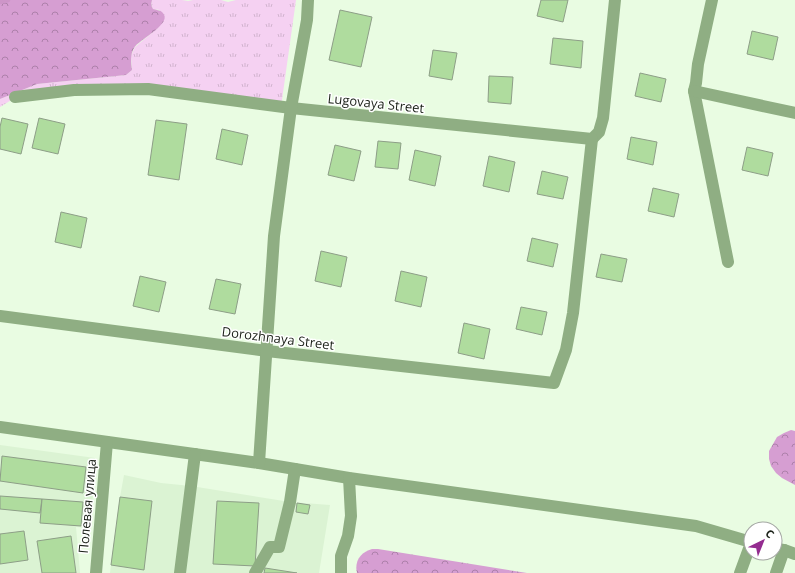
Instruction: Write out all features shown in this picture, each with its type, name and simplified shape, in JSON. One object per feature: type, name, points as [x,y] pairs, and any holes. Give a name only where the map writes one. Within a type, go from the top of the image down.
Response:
[{"type":"street","points":[[260,463],[274,236],[290,108],[306,20],[308,0]]},
{"type":"street","points":[[592,139],[599,132],[603,118],[615,0]]},
{"type":"street","points":[[712,0],[698,64],[694,91],[728,262]]},
{"type":"street","name":"Lugovaya Street","points":[[15,97],[74,90],[148,89],[290,108],[592,139]]},
{"type":"street","points":[[694,91],[795,113]]},
{"type":"street","name":"Dorozhnaya Street","points":[[0,316],[267,351],[554,383],[566,350],[573,313],[592,139]]},
{"type":"street","points":[[0,427],[260,463],[349,478],[696,526],[743,540]]},
{"type":"street","name":"Полевая улица","points":[[96,573],[107,442]]},
{"type":"street","points":[[180,573],[195,454]]},
{"type":"street","points":[[255,573],[270,547],[279,547],[290,502],[295,469]]},
{"type":"street","points":[[341,573],[341,556],[350,528],[351,516],[349,478]]},
{"type":"street","points":[[776,573],[785,551]]},
{"type":"street","points":[[740,573],[744,561]]},
{"type":"shaded area","points":[[0,445],[95,458],[91,528],[76,527],[80,573],[0,573]]},
{"type":"shaded area","points":[[124,475],[161,483],[191,486],[290,502],[330,505],[319,573],[110,573]]},
{"type":"green space","points":[[0,0],[152,0],[151,5],[153,9],[161,11],[165,16],[164,21],[160,26],[134,48],[131,56],[132,70],[126,75],[37,84],[0,99]]},
{"type":"green space","points":[[152,0],[221,0],[228,2],[236,0],[296,0],[281,107],[113,87],[13,99],[0,107],[0,99],[37,84],[126,75],[132,70],[131,56],[135,47],[158,28],[160,10],[153,9],[151,5]]},
{"type":"green space","points":[[791,430],[795,431],[795,485],[776,473],[771,466],[769,459],[769,451],[777,437]]},
{"type":"green space","points":[[372,549],[527,573],[357,573],[356,569],[359,558],[365,552]]},
{"type":"building","points":[[541,0],[568,0],[563,22],[537,16]]},
{"type":"building","points":[[340,10],[372,17],[361,67],[329,60]]},
{"type":"building","points":[[752,31],[778,37],[773,60],[747,54]]},
{"type":"building","points":[[553,38],[583,41],[581,68],[550,64]]},
{"type":"building","points":[[433,50],[457,53],[452,80],[429,76]]},
{"type":"building","points":[[640,73],[666,79],[661,102],[635,96]]},
{"type":"building","points":[[489,76],[513,77],[511,104],[488,102]]},
{"type":"building","points":[[2,118],[28,124],[21,154],[0,149],[0,127]]},
{"type":"building","points":[[39,118],[65,124],[58,154],[32,148]]},
{"type":"building","points":[[156,120],[187,124],[179,180],[148,175]]},
{"type":"building","points":[[222,129],[248,135],[242,165],[216,159]]},
{"type":"building","points":[[631,137],[657,142],[653,165],[627,159]]},
{"type":"building","points":[[378,141],[401,143],[398,169],[375,167]]},
{"type":"building","points":[[335,145],[361,151],[354,181],[328,175]]},
{"type":"building","points":[[747,147],[773,153],[768,176],[742,170]]},
{"type":"building","points":[[415,150],[441,156],[435,186],[409,180]]},
{"type":"building","points":[[489,156],[515,162],[509,192],[483,186]]},
{"type":"building","points":[[542,171],[568,177],[563,199],[537,194]]},
{"type":"building","points":[[653,188],[679,194],[674,217],[648,211]]},
{"type":"building","points":[[61,212],[87,218],[81,248],[55,242]]},
{"type":"building","points":[[532,238],[558,244],[553,267],[527,261]]},
{"type":"building","points":[[321,251],[347,257],[341,287],[315,281]]},
{"type":"building","points":[[601,254],[627,259],[622,282],[596,277]]},
{"type":"building","points":[[401,271],[427,277],[421,307],[395,301]]},
{"type":"building","points":[[140,276],[166,282],[159,312],[133,306]]},
{"type":"building","points":[[216,279],[241,284],[235,314],[209,309]]},
{"type":"building","points":[[521,307],[547,312],[542,335],[516,329]]},
{"type":"building","points":[[464,323],[490,329],[484,359],[458,353]]},
{"type":"building","points":[[2,456],[86,467],[83,493],[0,481]]},
{"type":"building","points":[[0,496],[42,499],[40,513],[0,509]]},
{"type":"building","points":[[120,497],[152,501],[144,570],[111,565]]},
{"type":"building","points":[[42,499],[83,502],[81,526],[40,523]]},
{"type":"building","points":[[217,501],[259,503],[255,566],[213,564]]},
{"type":"building","points":[[297,503],[310,505],[308,514],[296,512]]},
{"type":"building","points":[[24,531],[28,560],[0,564],[0,534]]},
{"type":"building","points":[[71,536],[76,573],[42,573],[37,541]]},
{"type":"building","points":[[265,568],[297,573],[264,573]]},
{"type":"waterway","points":[[0,2],[8,0]]}]
